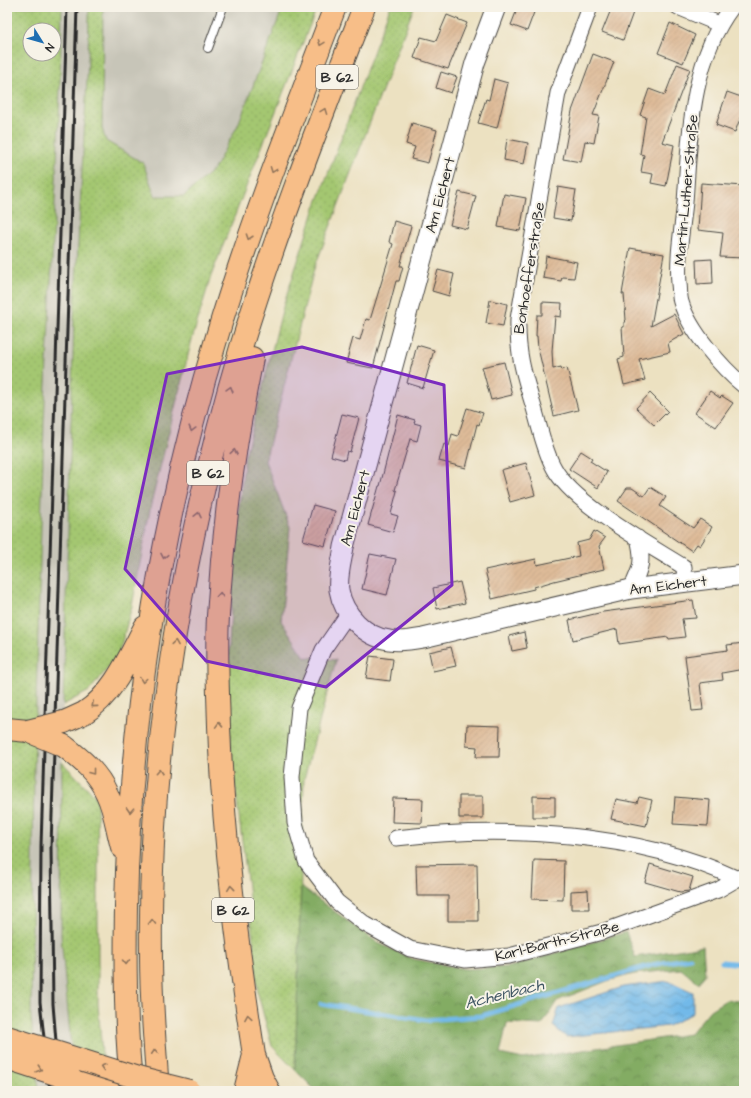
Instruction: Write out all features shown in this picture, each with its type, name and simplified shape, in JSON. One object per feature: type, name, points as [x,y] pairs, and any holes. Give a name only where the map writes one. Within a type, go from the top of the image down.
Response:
[{"type":"main road","name":"B 62","points":[[132,1091],[126,1003],[127,867],[130,801],[139,711],[152,614],[182,464],[217,335],[262,200],[335,7]]},
{"type":"main road","name":"B 62","points":[[158,1091],[151,955],[153,866],[161,752],[171,672],[193,541],[210,463],[243,343],[289,205],[364,7]]},
{"type":"main road","name":"B 62","points":[[269,1091],[262,1078],[254,1055],[233,910],[225,837],[218,686],[218,618],[230,476],[240,417],[255,346],[289,205]]},
{"type":"main road","name":"B 62","points":[[17,730],[64,722],[84,713],[98,702],[121,673],[152,614]]},
{"type":"main road","name":"B 62","points":[[17,730],[64,746],[82,759],[94,773],[107,794],[127,867]]},
{"type":"main road","points":[[7,1037],[189,1091]]},
{"type":"main road","name":"B 62","points":[[245,1091],[254,1055]]},
{"type":"main road","points":[[7,1058],[109,1091]]},
{"type":"street","name":"Am Eichert","points":[[496,7],[475,63],[344,547],[339,572],[339,589],[342,602],[348,614],[373,635],[388,640],[403,641],[423,638],[631,589],[744,576]]},
{"type":"street","name":"Bonhoefferstraße","points":[[590,7],[558,93],[518,319],[517,342],[520,364],[548,457],[554,469],[569,489],[638,538],[684,567],[685,583]]},
{"type":"street","points":[[678,7],[719,24]]},
{"type":"street","name":"Martin-Luther-Straße","points":[[732,7],[719,24],[702,68],[691,113],[678,260],[681,302],[700,339],[734,378],[744,386]]},
{"type":"street","points":[[631,589],[640,570],[642,556],[638,538]]},
{"type":"street","name":"Karl-Barth-Straße","points":[[348,614],[323,650],[299,708],[292,777],[295,823],[306,861],[337,902],[365,924],[410,949],[465,960],[509,956],[602,932],[718,890],[741,877]]},
{"type":"street","name":"Karl-Barth-Straße","points":[[396,838],[437,833],[531,833],[621,842],[713,867],[741,877]]},
{"type":"lane","points":[[208,48],[223,7]]},
{"type":"highlighted area","points":[[302,347],[444,385],[452,585],[326,687],[206,661],[125,569],[167,374]]},
{"type":"shaded area","points":[[62,7],[89,7],[88,61],[74,318],[63,705],[61,935],[75,1091],[39,1091],[31,1017],[34,772],[44,422],[61,62],[62,62]]},
{"type":"shaded area","points":[[103,7],[283,7],[238,125],[214,169],[184,196],[155,196],[143,163],[106,141],[102,128]]},
{"type":"green space","points":[[8,7],[62,7],[62,22],[22,22],[22,62],[61,62],[44,422],[34,772],[31,1017],[39,1091],[7,1091]]},
{"type":"green space","points":[[89,7],[103,7],[102,128],[106,141],[143,163],[155,196],[184,196],[214,169],[238,125],[283,7],[317,7],[211,276],[191,343],[151,504],[132,606],[118,656],[89,691],[63,705],[74,318],[88,61]]},
{"type":"green space","points":[[390,7],[414,7],[314,269],[265,461],[290,527],[281,621],[305,657],[336,660],[304,779],[295,1070],[272,1046],[258,994],[248,887],[232,762],[227,681],[235,541],[245,456],[283,307],[314,211]]},
{"type":"green space","points":[[62,762],[97,798],[98,1004],[105,1091],[75,1091],[61,935]]},
{"type":"green space","points":[[301,887],[378,943],[413,959],[465,969],[509,967],[626,932],[635,957],[703,946],[705,975],[698,983],[681,969],[634,974],[607,981],[557,1001],[542,1025],[507,1023],[500,1054],[523,1059],[690,1034],[710,1010],[726,1000],[744,1001],[744,1091],[316,1091],[295,1070]]},
{"type":"water","points":[[668,981],[693,992],[693,1013],[668,1026],[566,1037],[553,1026],[559,1008],[623,987]]},
{"type":"building","points":[[518,7],[536,7],[527,31],[511,25]]},
{"type":"building","points":[[612,7],[635,7],[623,40],[602,32]]},
{"type":"building","points":[[447,15],[467,23],[448,69],[414,58],[421,37],[436,41]]},
{"type":"building","points":[[670,23],[695,35],[683,63],[658,53]]},
{"type":"building","points":[[593,54],[614,62],[593,115],[599,116],[594,143],[585,141],[581,162],[563,159],[572,111]]},
{"type":"building","points":[[677,64],[690,69],[662,142],[674,145],[666,186],[651,183],[653,174],[641,172],[644,155],[640,154],[646,117],[640,115],[649,89],[665,95]]},
{"type":"building","points":[[441,72],[457,77],[451,93],[436,88]]},
{"type":"building","points":[[494,79],[508,83],[497,128],[478,123],[486,99],[489,100]]},
{"type":"building","points":[[727,92],[744,98],[744,108],[735,132],[716,125]]},
{"type":"building","points":[[412,123],[437,130],[428,163],[411,159],[415,147],[406,144]]},
{"type":"building","points":[[507,139],[528,143],[524,164],[504,160]]},
{"type":"building","points":[[701,183],[744,186],[744,258],[720,257],[723,233],[698,230]]},
{"type":"building","points":[[558,187],[576,190],[571,221],[553,218]]},
{"type":"building","points":[[459,192],[476,196],[467,229],[450,225]]},
{"type":"building","points":[[504,194],[526,198],[520,231],[498,227]]},
{"type":"building","points":[[394,221],[411,226],[400,266],[403,266],[399,281],[396,281],[373,368],[346,363],[353,338],[360,340],[366,319],[370,320],[393,244],[389,242]]},
{"type":"building","points":[[630,248],[664,254],[651,326],[674,314],[684,334],[668,343],[670,352],[639,359],[645,380],[624,385],[618,359],[624,357],[622,327],[624,327],[624,322],[626,320],[624,294],[622,294]]},
{"type":"building","points":[[546,256],[577,262],[574,278],[562,277],[561,281],[543,278]]},
{"type":"building","points":[[712,259],[713,283],[697,284],[696,260]]},
{"type":"building","points":[[438,270],[454,274],[449,296],[432,291]]},
{"type":"building","points":[[490,300],[507,304],[503,326],[486,323]]},
{"type":"building","points":[[542,302],[562,303],[561,317],[555,316],[552,351],[553,369],[561,367],[562,370],[567,368],[578,410],[554,416],[536,336],[537,315],[542,315]]},
{"type":"building","points":[[417,345],[434,350],[423,388],[407,383]]},
{"type":"building","points":[[504,362],[512,395],[491,400],[482,367]]},
{"type":"building","points":[[710,391],[720,398],[722,396],[733,403],[716,427],[695,413]]},
{"type":"building","points":[[650,393],[668,411],[654,425],[636,408]]},
{"type":"building","points":[[467,408],[483,413],[479,425],[477,424],[466,468],[439,461],[444,444],[449,446],[452,434],[458,436]]},
{"type":"building","points":[[342,414],[359,418],[350,452],[347,451],[345,460],[331,456]]},
{"type":"building","points":[[398,415],[415,420],[414,423],[421,425],[417,441],[410,439],[395,490],[397,491],[391,514],[398,516],[393,532],[368,525],[380,486]]},
{"type":"building","points":[[581,451],[592,458],[590,461],[607,472],[598,488],[569,469]]},
{"type":"building","points":[[526,463],[535,495],[510,502],[501,470]]},
{"type":"building","points":[[650,487],[666,497],[660,506],[693,528],[700,519],[712,527],[700,546],[697,544],[692,551],[618,501],[627,488],[632,488],[644,496]]},
{"type":"building","points":[[313,505],[335,511],[325,546],[303,540]]},
{"type":"building","points":[[594,531],[605,538],[599,546],[604,569],[554,581],[534,587],[534,589],[492,599],[485,570],[536,559],[537,565],[579,556],[577,543],[589,540]]},
{"type":"building","points":[[370,554],[396,559],[387,595],[362,589]]},
{"type":"building","points":[[460,582],[465,603],[437,609],[433,588]]},
{"type":"building","points":[[693,600],[696,618],[682,619],[685,637],[669,639],[668,637],[619,644],[617,629],[573,640],[569,620],[603,612]]},
{"type":"building","points":[[524,632],[527,648],[512,651],[509,636]]},
{"type":"building","points":[[744,643],[744,669],[722,673],[723,680],[700,683],[703,710],[692,711],[685,656],[728,650],[727,645]]},
{"type":"building","points":[[451,647],[456,666],[433,671],[429,652]]},
{"type":"building","points":[[370,656],[393,659],[390,681],[366,678]]},
{"type":"building","points":[[467,725],[500,726],[499,757],[476,757],[477,747],[466,746]]},
{"type":"building","points":[[459,796],[483,796],[483,818],[459,818]]},
{"type":"building","points":[[533,796],[555,797],[555,817],[533,817]]},
{"type":"building","points":[[639,797],[652,800],[646,826],[611,819],[616,799],[637,803]]},
{"type":"building","points":[[675,797],[710,800],[708,826],[673,824]]},
{"type":"building","points":[[393,798],[423,799],[422,823],[392,822]]},
{"type":"building","points":[[534,860],[564,861],[563,900],[532,899]]},
{"type":"building","points":[[477,864],[478,921],[448,921],[448,896],[417,896],[416,865]]},
{"type":"building","points":[[650,864],[693,877],[689,891],[680,892],[645,882]]},
{"type":"building","points":[[588,890],[589,909],[571,909],[571,891]]},
{"type":"waterway","name":"Achenbach","points":[[321,1004],[426,1020],[481,1016],[652,965],[690,958]]},
{"type":"waterway","name":"Achenbach","points":[[722,962],[744,964]]},
{"type":"railway","points":[[50,1091],[40,1002],[41,846],[67,7]]},
{"type":"railway","points":[[60,1091],[53,1004],[51,847],[77,7]]}]
